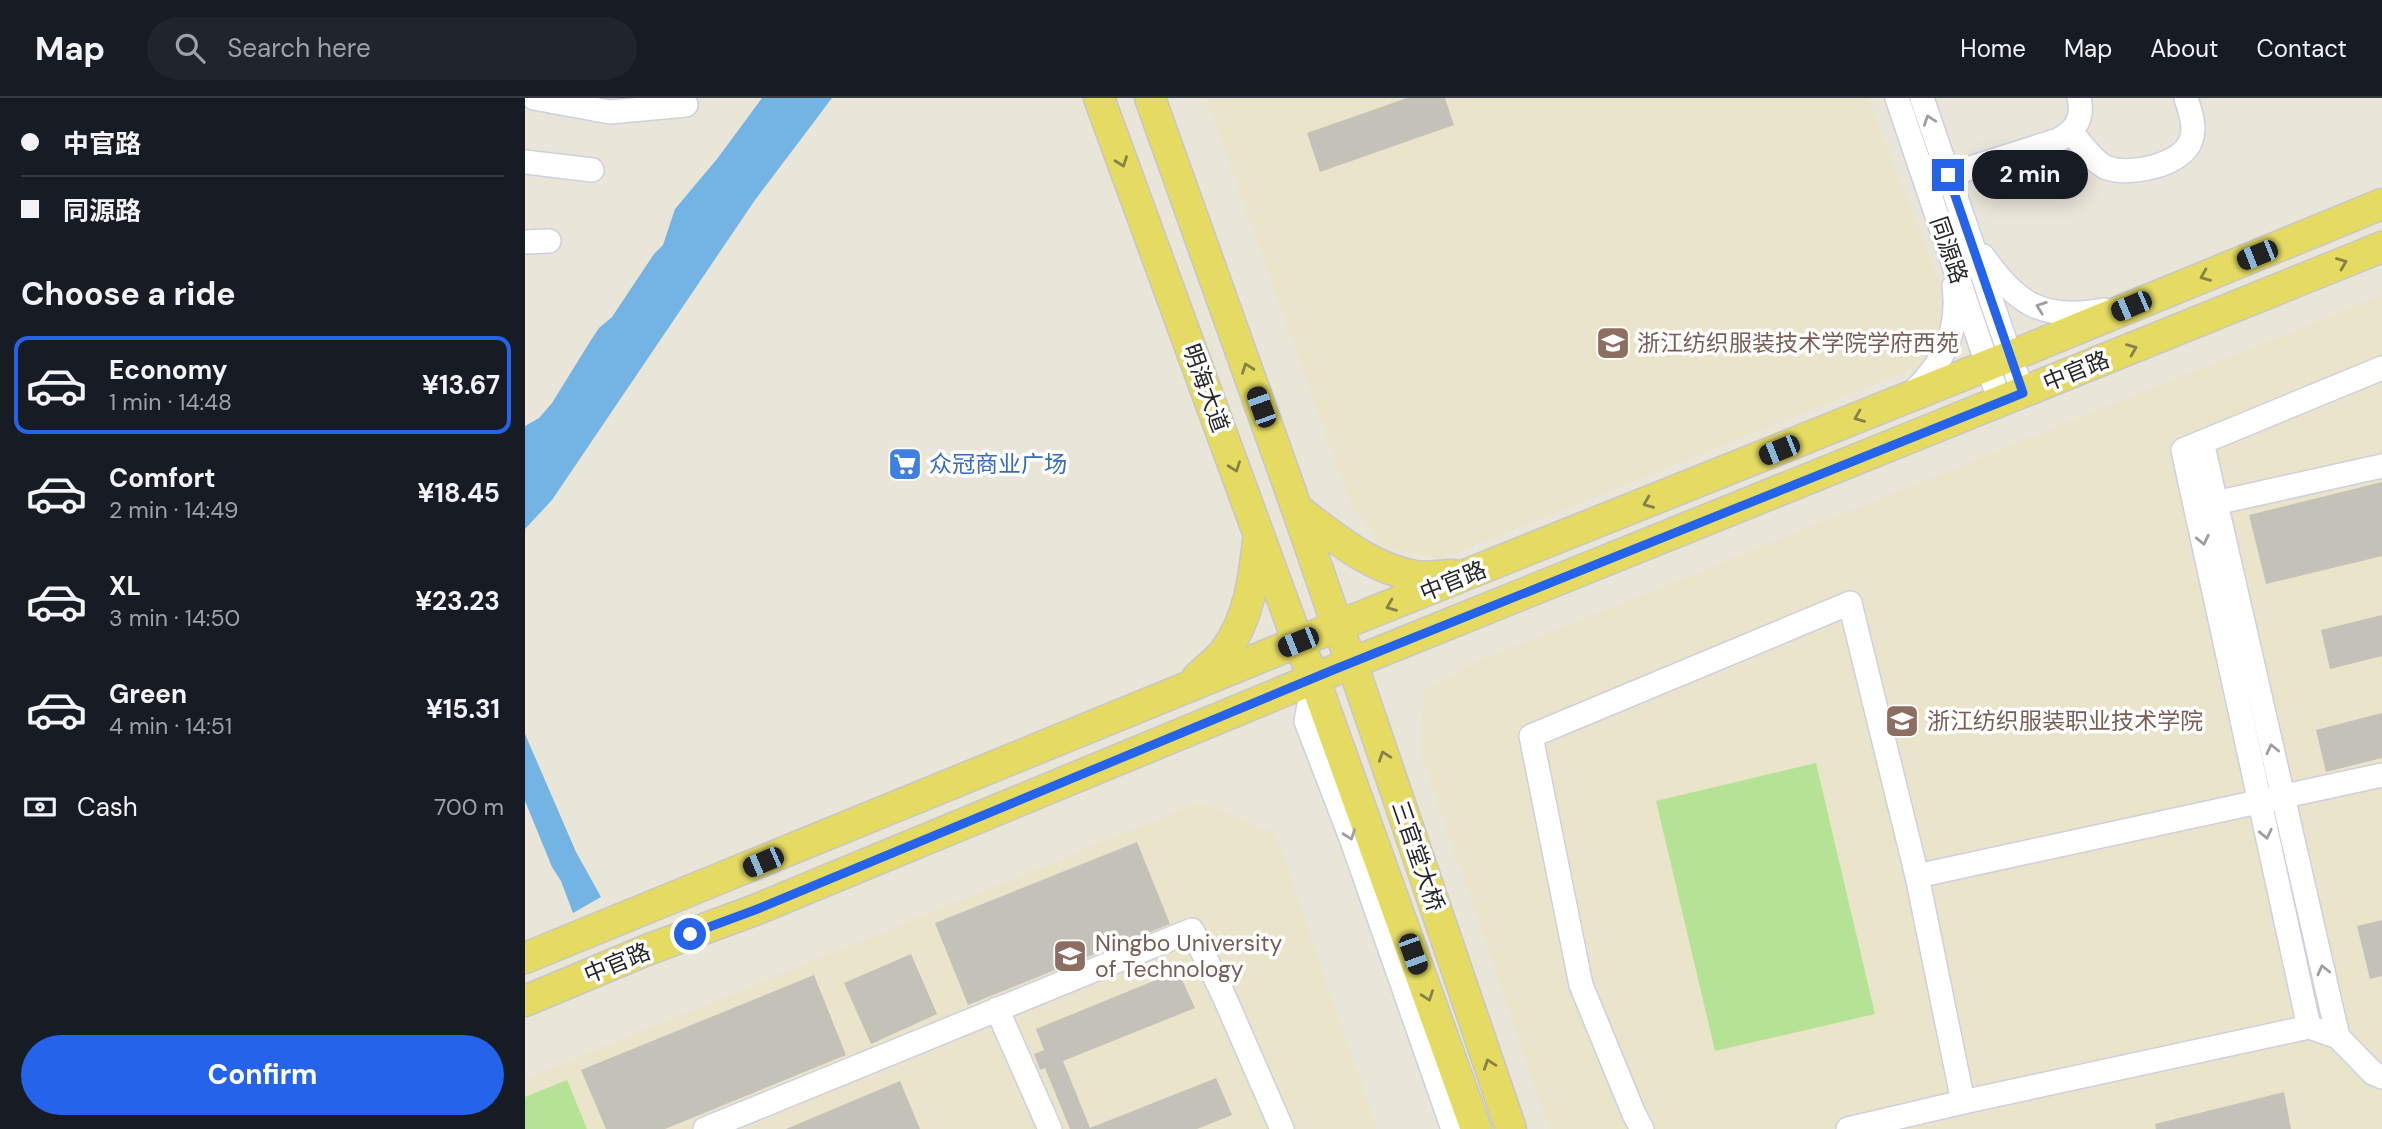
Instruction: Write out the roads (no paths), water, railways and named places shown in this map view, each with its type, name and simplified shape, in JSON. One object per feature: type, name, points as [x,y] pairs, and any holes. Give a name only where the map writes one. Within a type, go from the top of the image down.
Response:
[{"type":"main road","name":"明海大道","points":[[1098,98],[1298,642],[1314,678]]},
{"type":"main road","name":"明海大道","points":[[1150,98],[1352,663]]},
{"type":"main road","name":"中官路","points":[[525,958],[2382,204]]},
{"type":"main road","name":"中官路","points":[[525,1001],[647,950],[755,910],[1314,678],[2382,247]]},
{"type":"main road","points":[[1297,509],[1355,551],[1377,563],[1416,576],[1471,574]]},
{"type":"main road","points":[[1187,688],[1223,653],[1239,628],[1252,588],[1259,533]]},
{"type":"main road","name":"三官堂大桥","points":[[1352,663],[1511,1129]]},
{"type":"main road","name":"三官堂大桥","points":[[1314,678],[1476,1129]]},
{"type":"street","points":[[534,98],[610,112],[686,105]]},
{"type":"street","name":"同源路","points":[[1897,98],[1949,248],[2000,361]]},
{"type":"street","name":"同源路","points":[[1922,98],[1971,239],[2000,361],[2012,397]]},
{"type":"street","points":[[1948,175],[2057,140],[2071,133],[2079,121],[2079,98]]},
{"type":"street","points":[[2071,133],[2082,143],[2092,159],[2107,168],[2133,171],[2162,165],[2182,153],[2191,141],[2193,121],[2186,98]]},
{"type":"street","points":[[525,162],[592,170]]},
{"type":"street","points":[[1971,239],[2016,296],[2035,306],[2061,314],[2091,313],[2131,306]]},
{"type":"street","points":[[525,242],[549,241]]},
{"type":"street","points":[[1907,398],[1939,363],[1951,335],[1956,303],[1949,248]]},
{"type":"street","points":[[2309,1027],[2259,801],[2193,446],[2382,368]]},
{"type":"street","points":[[2206,505],[2382,466]]},
{"type":"street","points":[[2206,505],[2283,796],[2338,1037]]},
{"type":"street","points":[[1643,1129],[1634,1114],[1581,985],[1531,736],[1850,603],[1917,876],[1963,1102]]},
{"type":"street","points":[[1314,678],[1306,721],[1351,838],[1453,1129]]},
{"type":"street","points":[[1917,876],[2382,775]]},
{"type":"street","points":[[705,1129],[1192,930],[1282,1129]]},
{"type":"street","points":[[997,1009],[1050,1129]]},
{"type":"street","points":[[1848,1129],[2309,1027],[2338,1037],[2373,1073],[2382,1077]]},
{"type":"water","points":[[762,98],[832,98],[755,200],[552,500],[525,529],[525,426],[539,418],[552,403],[599,328],[612,317],[654,254],[663,245],[675,209],[717,159]]},
{"type":"water","points":[[525,734],[576,852],[601,897],[573,913],[525,801]]},
{"type":"place","name":"浙江纺织服装技术学院学府西苑","points":[[1613,343]]},
{"type":"place","name":"众冠商业广场","points":[[905,464]]},
{"type":"place","name":"浙江纺织服装职业技术学院","points":[[1902,721]]},
{"type":"place","name":"Ningbo University of Technology","points":[[1070,956]]}]
